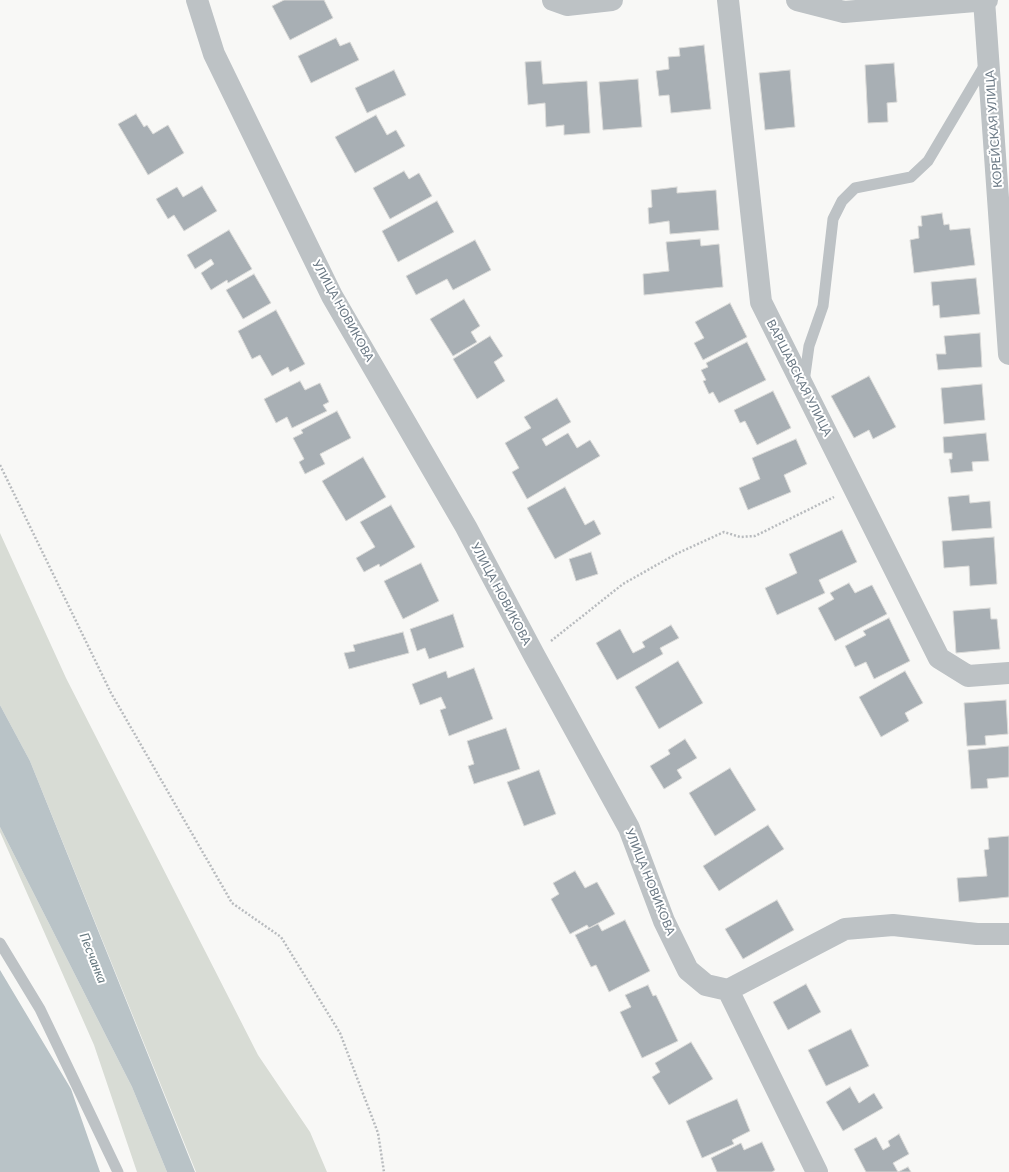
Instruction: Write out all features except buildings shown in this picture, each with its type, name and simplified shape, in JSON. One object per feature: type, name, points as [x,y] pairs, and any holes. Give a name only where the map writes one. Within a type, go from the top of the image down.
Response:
[{"type":"street","name":"УЛИЦА НОВИКОВА","points":[[197,0],[214,54],[332,296],[466,527],[629,828],[664,921],[688,970],[706,985],[728,990]]},
{"type":"street","points":[[553,0],[567,5],[612,0]]},
{"type":"street","name":"ВАРШАВСКАЯ УЛИЦА","points":[[728,0],[761,302],[939,658],[968,676],[1009,673]]},
{"type":"street","points":[[797,0],[844,12],[985,0]]},
{"type":"street","name":"КОРЕЙСКАЯ УЛИЦА","points":[[985,0],[1009,354]]},
{"type":"street","points":[[817,1172],[728,990],[845,930],[893,925],[977,934],[1009,934]]},
{"type":"lane","points":[[803,386],[809,346],[823,306],[833,218],[842,201],[855,188],[911,177],[928,161],[989,58]]},
{"type":"lane","points":[[0,943],[40,1009],[118,1172]]},
{"type":"path","points":[[0,464],[111,693],[232,904],[281,937],[340,1033],[378,1133],[384,1172]]},
{"type":"path","points":[[534,655],[623,584],[676,554],[724,532],[740,537],[755,536],[854,487]]},
{"type":"shaded area","points":[[0,533],[66,678],[258,1055],[310,1132],[327,1172],[196,1172],[30,761],[0,705]]},
{"type":"shaded area","points":[[0,827],[132,1087],[167,1172],[137,1172],[94,1045],[0,832]]},
{"type":"water","name":"Песчанка","points":[[0,705],[30,761],[195,1172],[167,1172],[132,1087],[0,827]]},
{"type":"water","points":[[0,970],[71,1089],[100,1172],[0,1172]]}]
